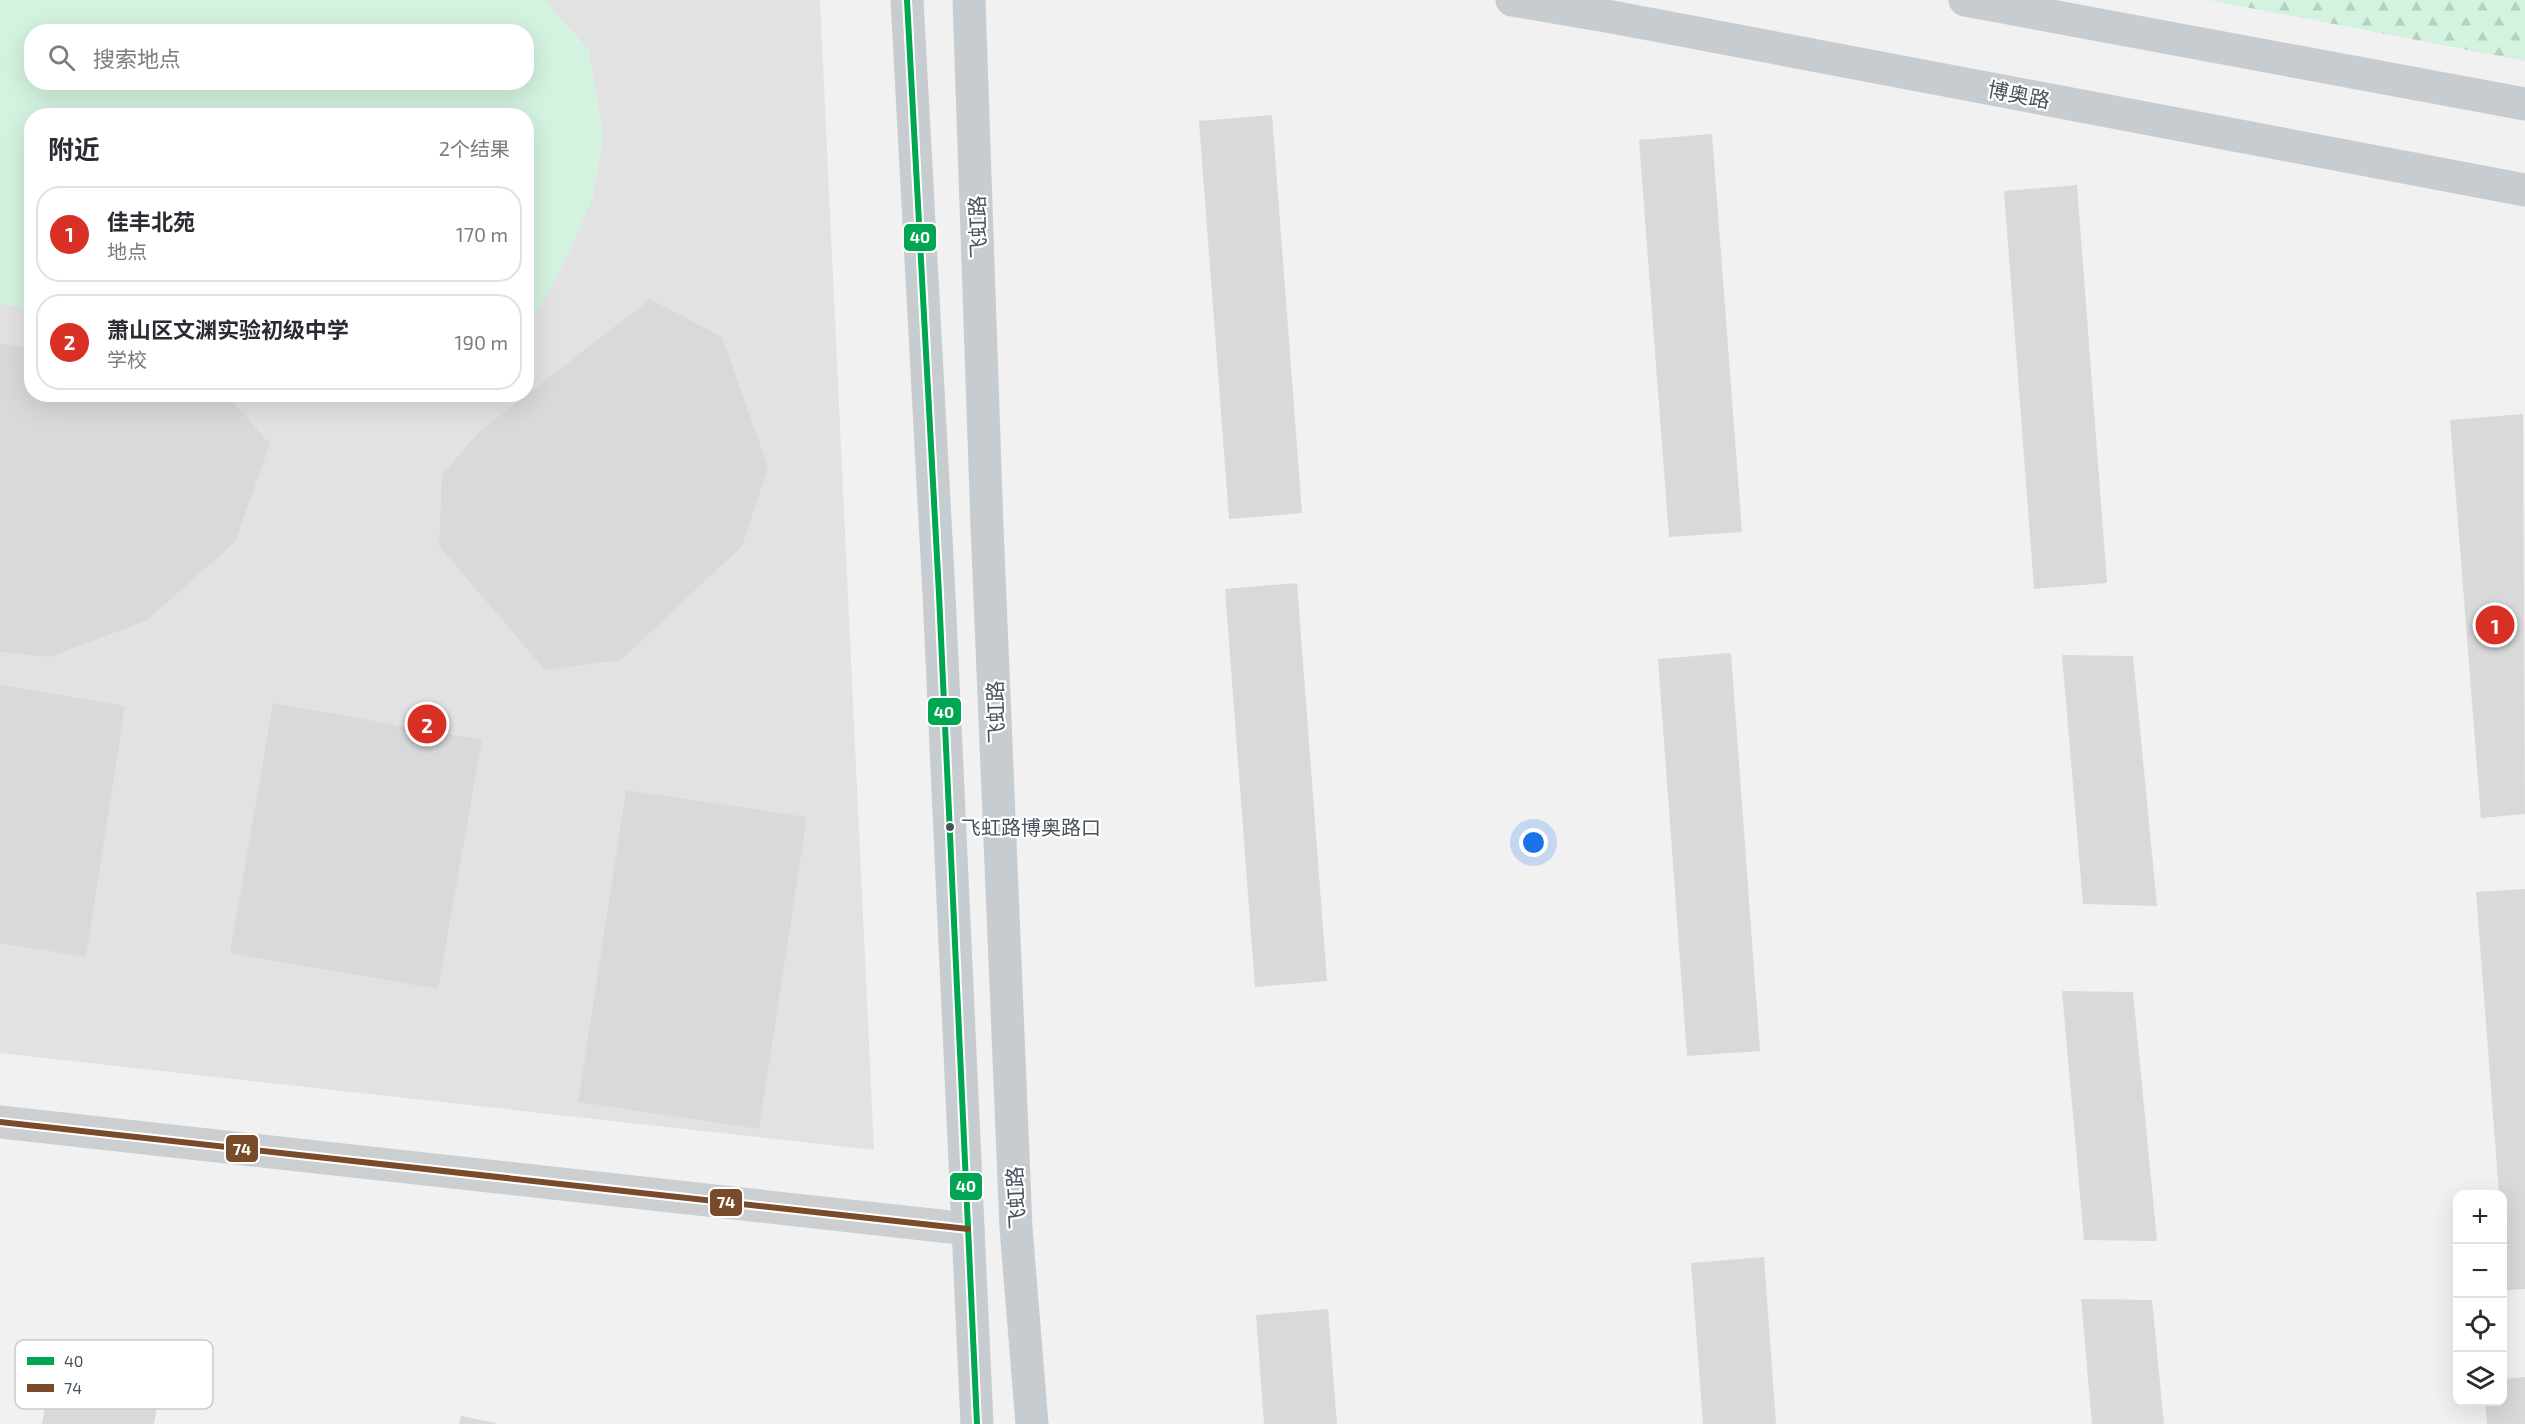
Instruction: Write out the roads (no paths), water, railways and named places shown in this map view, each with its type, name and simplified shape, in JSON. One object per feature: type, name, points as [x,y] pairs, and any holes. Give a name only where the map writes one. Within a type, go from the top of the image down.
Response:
[{"type":"main road","points":[[906,0],[940,606],[977,1424]]},
{"type":"main road","name":"飞虹路","points":[[969,0],[1015,1216],[1032,1424]]},
{"type":"main road","name":"博奥路","points":[[1512,0],[1635,21],[2525,190]]},
{"type":"main road","points":[[1965,0],[2525,104]]},
{"type":"street","points":[[0,1122],[968,1230]]},
{"type":"place","name":"佳丰北苑","points":[[2495,625]]},
{"type":"place","name":"萧山区文渊实验初级中学","points":[[427,724]]},
{"type":"place","name":"飞虹路博奥路口","points":[[950,827]]}]
